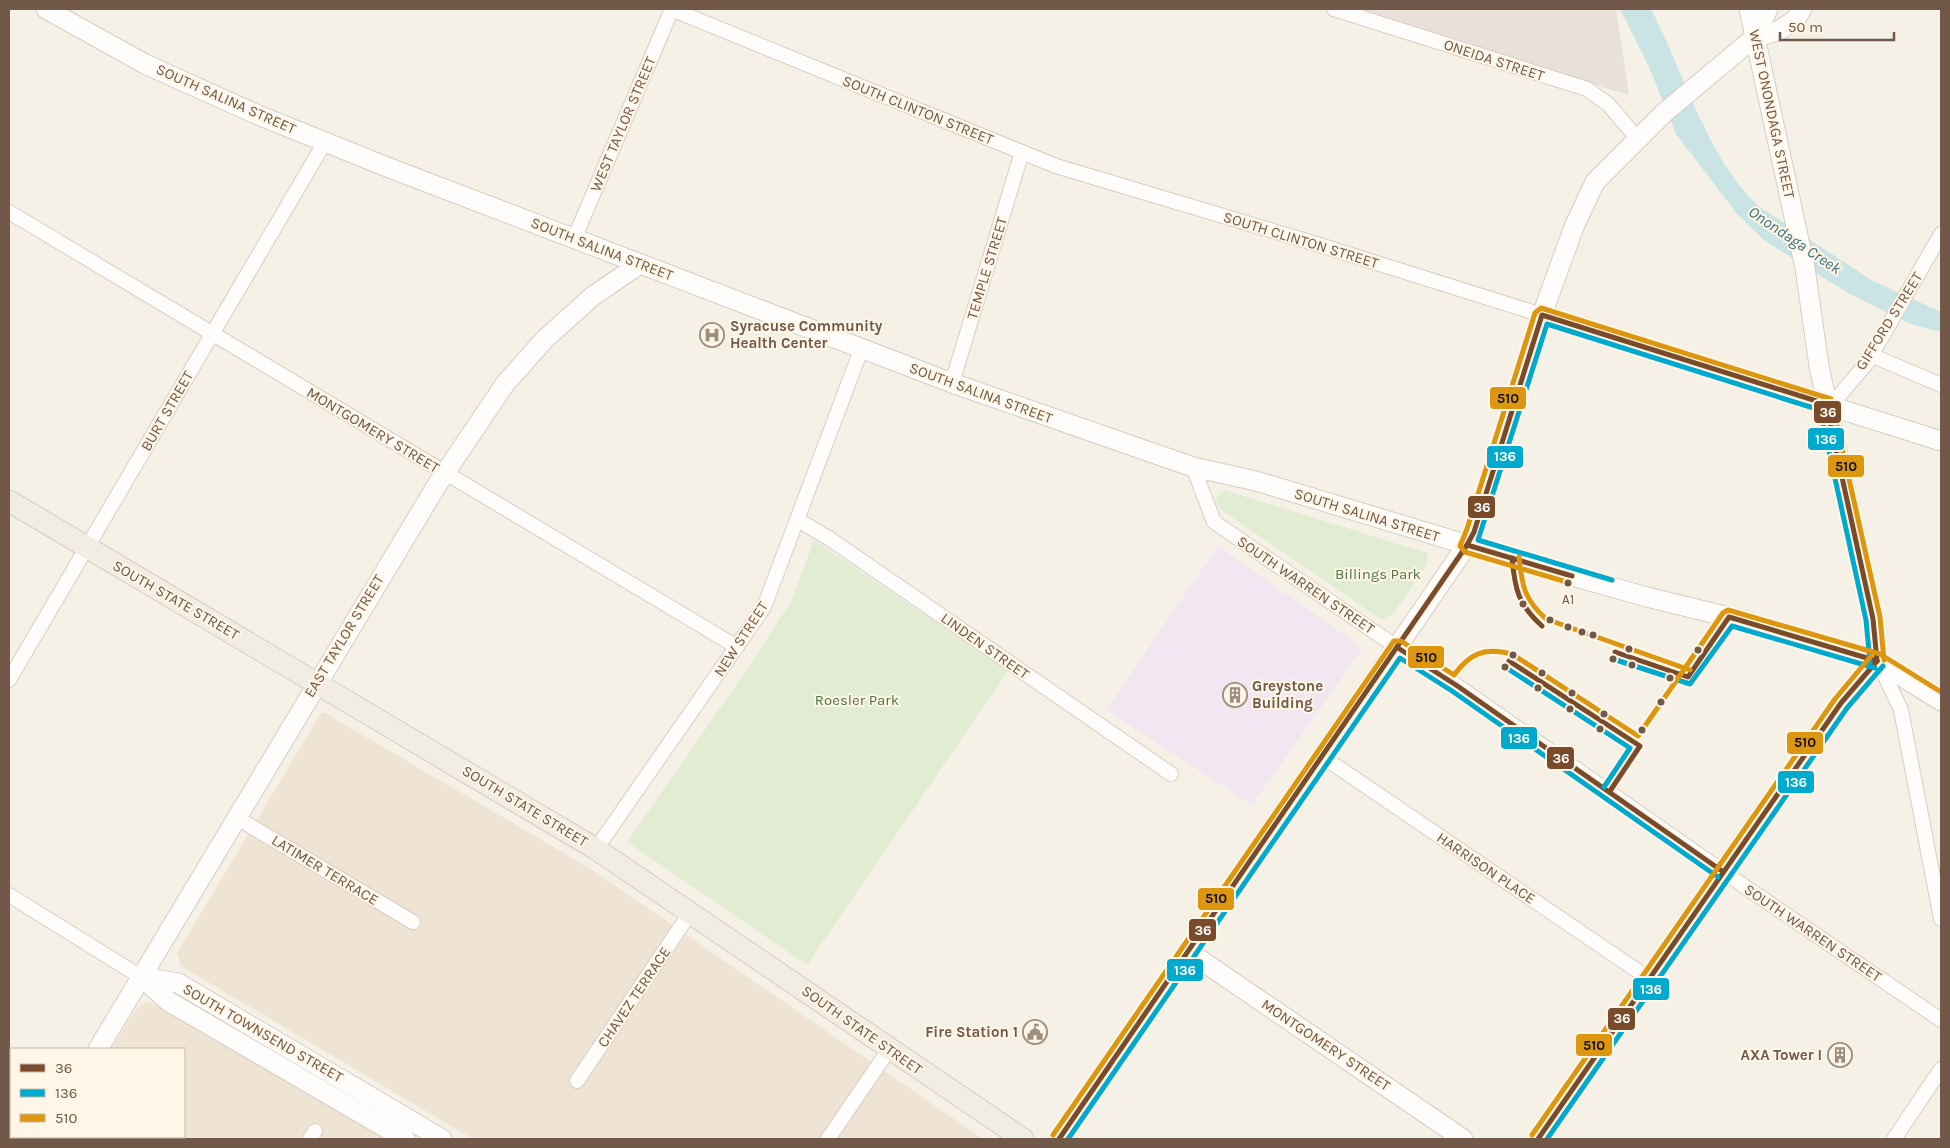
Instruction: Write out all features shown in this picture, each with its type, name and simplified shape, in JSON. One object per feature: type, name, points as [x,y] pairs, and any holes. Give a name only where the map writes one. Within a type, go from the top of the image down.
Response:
[{"type":"main road","name":"SOUTH SALINA STREET","points":[[46,9],[144,64],[213,96],[325,142],[861,350],[1193,467],[1256,481],[1467,545],[1647,597],[1745,621],[1877,661],[1941,701]]},
{"type":"main road","name":"WEST ONONDAGA STREET","points":[[1750,9],[1805,268],[1818,366],[1829,404],[1873,619],[1877,661]]},
{"type":"main road","points":[[1756,37],[1768,9]]},
{"type":"main road","points":[[1058,1139],[1323,757],[1467,545],[1474,532],[1542,316],[1574,227],[1595,182],[1664,112],[1702,83],[1756,37],[1778,31],[1795,20],[1802,9]]},
{"type":"main road","name":"EAST TAYLOR STREET","points":[[99,1048],[316,683],[444,473],[505,384],[545,339],[593,296],[640,264]]},
{"type":"main road","name":"SOUTH CLINTON STREET","points":[[1542,316],[1941,440]]},
{"type":"main road","name":"SOUTH STATE STREET","points":[[9,501],[596,849],[1023,1139]]},
{"type":"main road","points":[[1538,1139],[1722,871],[1841,703],[1877,661]]},
{"type":"main road","name":"MONTGOMERY STREET","points":[[1188,952],[1463,1139]]},
{"type":"main road","name":"SOUTH TOWNSEND STREET","points":[[140,977],[178,983],[442,1139]]},
{"type":"main road","name":"SOUTH TOWNSEND STREET","points":[[140,977],[168,1001],[405,1139]]},
{"type":"street","name":"SOUTH CLINTON STREET","points":[[672,9],[1056,166],[1310,242],[1542,316]]},
{"type":"street","name":"WEST TAYLOR STREET","points":[[574,238],[672,9]]},
{"type":"street","name":"ONEIDA STREET","points":[[1334,9],[1587,90],[1608,104],[1637,138]]},
{"type":"street","name":"BURT STREET","points":[[9,680],[325,142]]},
{"type":"street","name":"TEMPLE STREET","points":[[952,383],[1022,152]]},
{"type":"street","name":"MONTGOMERY STREET","points":[[9,212],[737,647]]},
{"type":"street","name":"GIFFORD STREET","points":[[1829,404],[1871,355],[1941,234]]},
{"type":"street","name":"NEW STREET","points":[[596,849],[764,607],[861,350]]},
{"type":"street","points":[[1871,355],[1941,385]]},
{"type":"street","name":"SOUTH WARREN STREET","points":[[1193,467],[1214,522],[1398,648],[1463,689],[1722,871],[1941,1020]]},
{"type":"street","name":"LINDEN STREET","points":[[798,520],[830,539],[1171,774]]},
{"type":"street","points":[[1877,661],[1900,710],[1941,919]]},
{"type":"street","name":"HARRISON PLACE","points":[[1323,757],[1648,978]]},
{"type":"street","name":"LATIMER TERRACE","points":[[236,818],[413,922]]},
{"type":"street","points":[[9,895],[140,977]]},
{"type":"street","name":"CHAVEZ TERRACE","points":[[577,1082],[690,913]]},
{"type":"street","points":[[828,1139],[890,1048]]},
{"type":"street","points":[[1894,1139],[1941,1069]]},
{"type":"street","points":[[333,1096],[344,1080]]},
{"type":"shaded area","points":[[1336,9],[1616,9],[1629,95]]},
{"type":"shaded area","name":"Greystone Building","points":[[1218,546],[1363,648],[1252,805],[1106,710]]},
{"type":"shaded area","points":[[321,713],[325,713],[591,869],[983,1139],[473,1139],[181,966],[177,953]]},
{"type":"shaded area","points":[[150,1002],[319,1098],[384,1139],[58,1139],[185,1138],[185,1048],[112,1048],[140,1005]]},
{"type":"green space","name":"Billings Park","points":[[1224,490],[1427,553],[1428,563],[1394,613],[1382,620],[1217,507],[1216,498]]},
{"type":"green space","name":"Roesler Park","points":[[814,540],[1008,671],[807,965],[627,842],[752,662],[792,600]]},
{"type":"water","name":"Onondaga Creek","points":[[1620,9],[1651,9],[1709,138],[1739,185],[1758,206],[1873,281],[1941,312],[1941,332],[1911,324],[1848,293],[1765,241],[1738,215],[1676,134],[1649,67]]},
{"type":"transit line","name":"510","points":[[1570,583],[1465,552],[1460,546],[1535,313],[1541,308],[1831,399],[1880,617],[1884,660]]},
{"type":"transit line","name":"36","points":[[1059,1139],[1467,545],[1474,532],[1542,315],[1826,404],[1873,619],[1877,661]]},
{"type":"transit line","name":"136","points":[[1612,580],[1478,540],[1547,324],[1820,410],[1866,620],[1870,662]]},
{"type":"transit line","name":"36","points":[[1467,545],[1572,576]]},
{"type":"transit line","name":"510","points":[[1519,557],[1525,591],[1533,605],[1546,619],[1690,670]]},
{"type":"transit line","name":"36","points":[[1512,558],[1516,588],[1519,596],[1528,611],[1542,626]]},
{"type":"transit line","name":"510","points":[[1053,1135],[1394,641],[1401,641],[1454,675],[1466,661],[1479,654],[1494,651],[1512,654],[1638,736],[1723,613],[1728,610],[1880,654],[1941,692]]},
{"type":"transit line","name":"36","points":[[1615,652],[1688,677],[1729,617],[1877,661]]},
{"type":"transit line","name":"136","points":[[1613,659],[1690,684],[1732,626],[1875,668]]},
{"type":"transit line","name":"36","points":[[1398,648],[1456,685],[1722,871]]},
{"type":"transit line","name":"510","points":[[1532,1135],[1835,699],[1871,656]]},
{"type":"transit line","name":"136","points":[[1068,1139],[1400,658],[1452,691],[1718,877]]},
{"type":"transit line","name":"36","points":[[1509,661],[1640,746],[1610,791]]},
{"type":"transit line","name":"36","points":[[1538,1139],[1841,703],[1877,661]]},
{"type":"transit line","name":"136","points":[[1547,1139],[1847,708],[1883,666]]},
{"type":"transit line","name":"136","points":[[1505,667],[1630,748],[1604,787]]},
{"type":"place","name":"Syracuse Community Health Center","points":[[712,335]]},
{"type":"place","name":"A1","points":[[1568,583]]},
{"type":"place","name":"Greystone Building","points":[[1235,695]]},
{"type":"place","name":"Fire Station 1","points":[[1035,1032]]},
{"type":"place","name":"AXA Tower I","points":[[1840,1055]]}]
